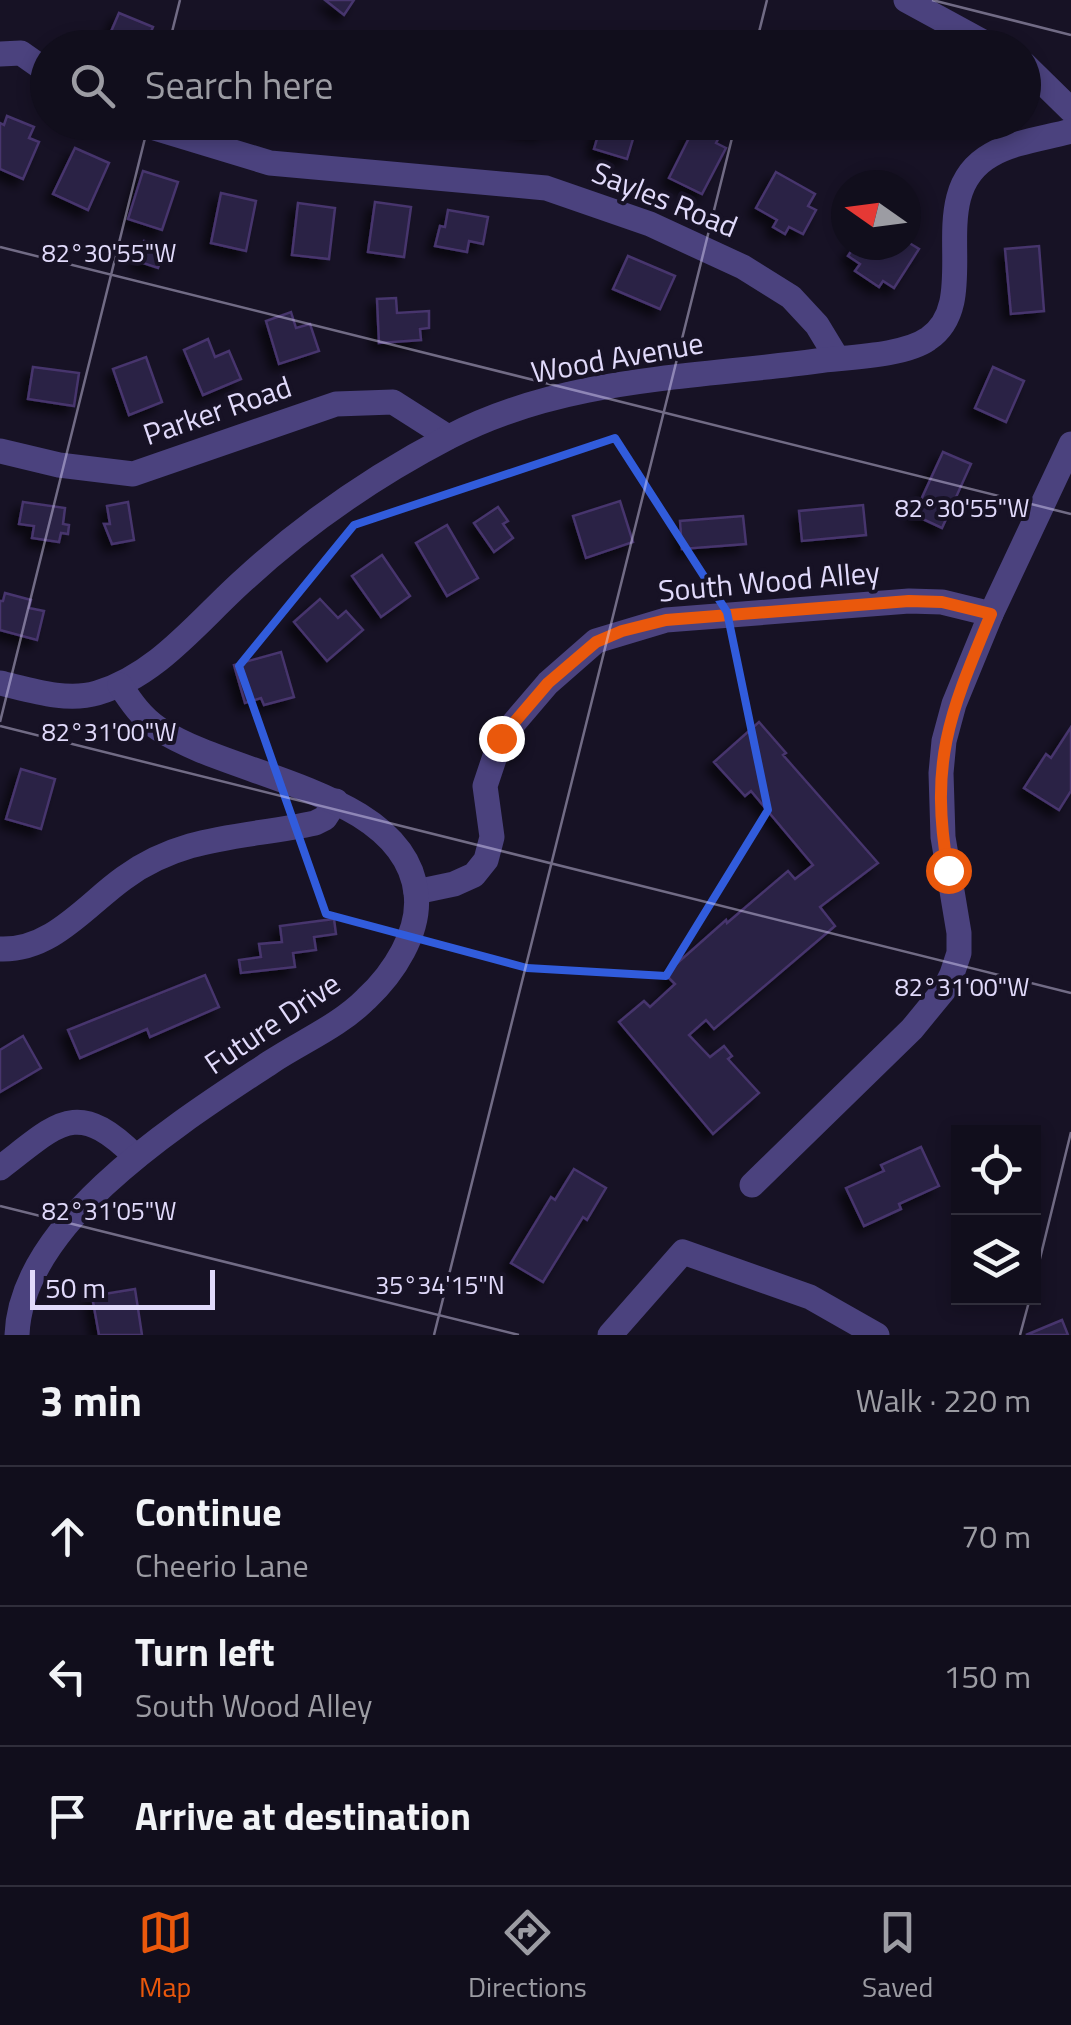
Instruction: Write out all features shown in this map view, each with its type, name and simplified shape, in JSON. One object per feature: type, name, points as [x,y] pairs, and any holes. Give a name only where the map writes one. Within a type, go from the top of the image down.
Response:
[{"type":"street","points":[[906,0],[961,30]]},
{"type":"street","points":[[1041,81],[1071,110]]},
{"type":"street","name":"Wood Avenue","points":[[1041,140],[1071,131]]},
{"type":"street","name":"Sayles Road","points":[[194,140],[270,163],[546,188],[650,224],[743,267],[791,297],[838,358]]},
{"type":"street","name":"Wood Avenue","points":[[0,683],[68,696],[92,694],[120,685],[146,670],[297,534],[343,501],[448,437],[502,412],[564,393],[907,348],[930,338],[945,318],[954,290],[954,214],[960,192],[990,155],[1041,140]]},
{"type":"street","name":"Parker Road","points":[[0,450],[58,465],[133,474],[336,404],[393,402],[448,437]]},
{"type":"street","points":[[752,1184],[912,1029],[952,974],[960,933],[942,837],[942,757],[954,704],[991,614],[1071,444]]},
{"type":"street","name":"South Wood Alley","points":[[416,892],[454,884],[474,875],[486,860],[492,837],[485,786],[501,738],[548,683],[596,642],[666,620],[909,601],[942,602],[991,614]]},
{"type":"street","points":[[120,685],[137,711],[160,730],[211,756],[336,801],[380,829],[404,858],[416,892]]},
{"type":"street","points":[[0,949],[14,949],[54,934],[121,880],[155,860],[219,836],[314,823],[325,818],[336,801]]},
{"type":"street","name":"Future Drive","points":[[16,1335],[29,1283],[54,1241],[92,1195],[136,1157],[366,999],[398,960],[414,923],[416,892]]},
{"type":"street","points":[[0,1168],[60,1124],[84,1122],[109,1131],[136,1157]]},
{"type":"street","points":[[610,1335],[683,1252],[810,1296],[877,1335]]},
{"type":"highlighted area","points":[[615,438],[727,612],[768,810],[666,976],[527,968],[326,914],[239,666],[354,525]]},
{"type":"building","points":[[325,0],[354,0],[344,15]]},
{"type":"building","points":[[119,13],[153,27],[152,30],[112,30]]},
{"type":"building","points":[[7,116],[30,125],[30,140],[39,142],[23,179],[0,169],[0,123],[4,125]]},
{"type":"building","points":[[597,140],[633,140],[627,159],[594,149]]},
{"type":"building","points":[[688,140],[718,140],[716,143],[726,148],[702,194],[669,178]]},
{"type":"building","points":[[75,148],[109,163],[88,210],[53,194]]},
{"type":"building","points":[[143,171],[178,182],[162,230],[128,219]]},
{"type":"building","points":[[776,172],[815,194],[808,206],[816,210],[803,234],[789,227],[785,234],[773,227],[777,220],[756,208]]},
{"type":"building","points":[[221,193],[256,201],[246,251],[211,243]]},
{"type":"building","points":[[375,202],[411,207],[404,257],[368,252]]},
{"type":"building","points":[[298,203],[335,208],[329,259],[292,255]]},
{"type":"building","points":[[448,210],[488,217],[483,244],[469,241],[467,252],[435,246]]},
{"type":"building","points":[[144,241],[165,248],[158,268],[137,261]]},
{"type":"building","points":[[1039,246],[1044,311],[1011,314],[1005,249]]},
{"type":"building","points":[[628,256],[675,276],[660,309],[613,289]]},
{"type":"building","points":[[854,260],[912,260],[894,288],[883,281],[879,287],[855,271],[860,264]]},
{"type":"building","points":[[396,298],[397,313],[429,311],[429,328],[420,329],[421,340],[379,343],[377,299]]},
{"type":"building","points":[[291,312],[296,328],[310,324],[319,351],[279,364],[266,321]]},
{"type":"building","points":[[208,339],[215,357],[229,351],[241,379],[203,395],[184,350]]},
{"type":"building","points":[[146,357],[162,402],[129,415],[113,369]]},
{"type":"building","points":[[33,367],[79,373],[74,406],[28,399]]},
{"type":"building","points":[[993,367],[1024,381],[1006,422],[975,408]]},
{"type":"building","points":[[943,452],[971,464],[942,528],[914,515]]},
{"type":"building","points":[[620,501],[633,542],[586,558],[573,516]]},
{"type":"building","points":[[23,502],[65,508],[63,524],[69,525],[68,534],[61,533],[59,542],[32,538],[34,526],[19,524]]},
{"type":"building","points":[[128,502],[134,540],[112,544],[104,524],[110,524],[107,506]]},
{"type":"building","points":[[863,505],[866,535],[802,541],[799,511]]},
{"type":"building","points":[[498,507],[513,538],[494,552],[474,523]]},
{"type":"building","points":[[743,516],[746,544],[682,549],[680,521]]},
{"type":"building","points":[[447,525],[478,578],[447,596],[416,543]]},
{"type":"building","points":[[382,555],[410,596],[381,617],[352,576]]},
{"type":"building","points":[[5,593],[31,600],[29,608],[44,611],[37,640],[0,630],[0,601]]},
{"type":"building","points":[[320,599],[338,618],[346,611],[363,630],[327,661],[294,622]]},
{"type":"building","points":[[281,652],[294,697],[264,705],[261,698],[245,703],[234,665]]},
{"type":"building","points":[[759,722],[878,863],[820,907],[835,926],[714,1029],[706,1020],[689,1035],[710,1057],[724,1046],[732,1056],[728,1059],[759,1093],[713,1134],[619,1022],[644,1001],[650,1007],[675,984],[665,974],[726,920],[727,923],[788,871],[795,879],[813,865],[751,791],[745,796],[714,762]]},
{"type":"building","points":[[1071,727],[1071,791],[1059,810],[1024,788],[1046,754],[1051,758]]},
{"type":"building","points":[[21,769],[55,779],[41,829],[6,819]]},
{"type":"building","points":[[334,919],[336,934],[314,937],[316,950],[293,953],[295,967],[241,973],[239,960],[261,957],[259,944],[282,942],[280,926]]},
{"type":"building","points":[[205,975],[219,1007],[150,1037],[147,1029],[80,1058],[68,1030]]},
{"type":"building","points":[[23,1036],[41,1068],[0,1092],[0,1050]]},
{"type":"building","points":[[921,1147],[939,1186],[864,1226],[846,1188],[884,1171],[881,1165]]},
{"type":"building","points":[[574,1169],[606,1188],[543,1282],[511,1263],[551,1197],[555,1200]]},
{"type":"building","points":[[135,1289],[142,1335],[99,1335],[92,1296]]},
{"type":"building","points":[[1062,1320],[1068,1335],[1026,1335]]},
{"type":"route","points":[[501,738],[548,683],[596,642],[622,631],[666,620],[909,601],[942,602],[991,614],[954,704],[944,741],[940,802],[948,870]]}]
